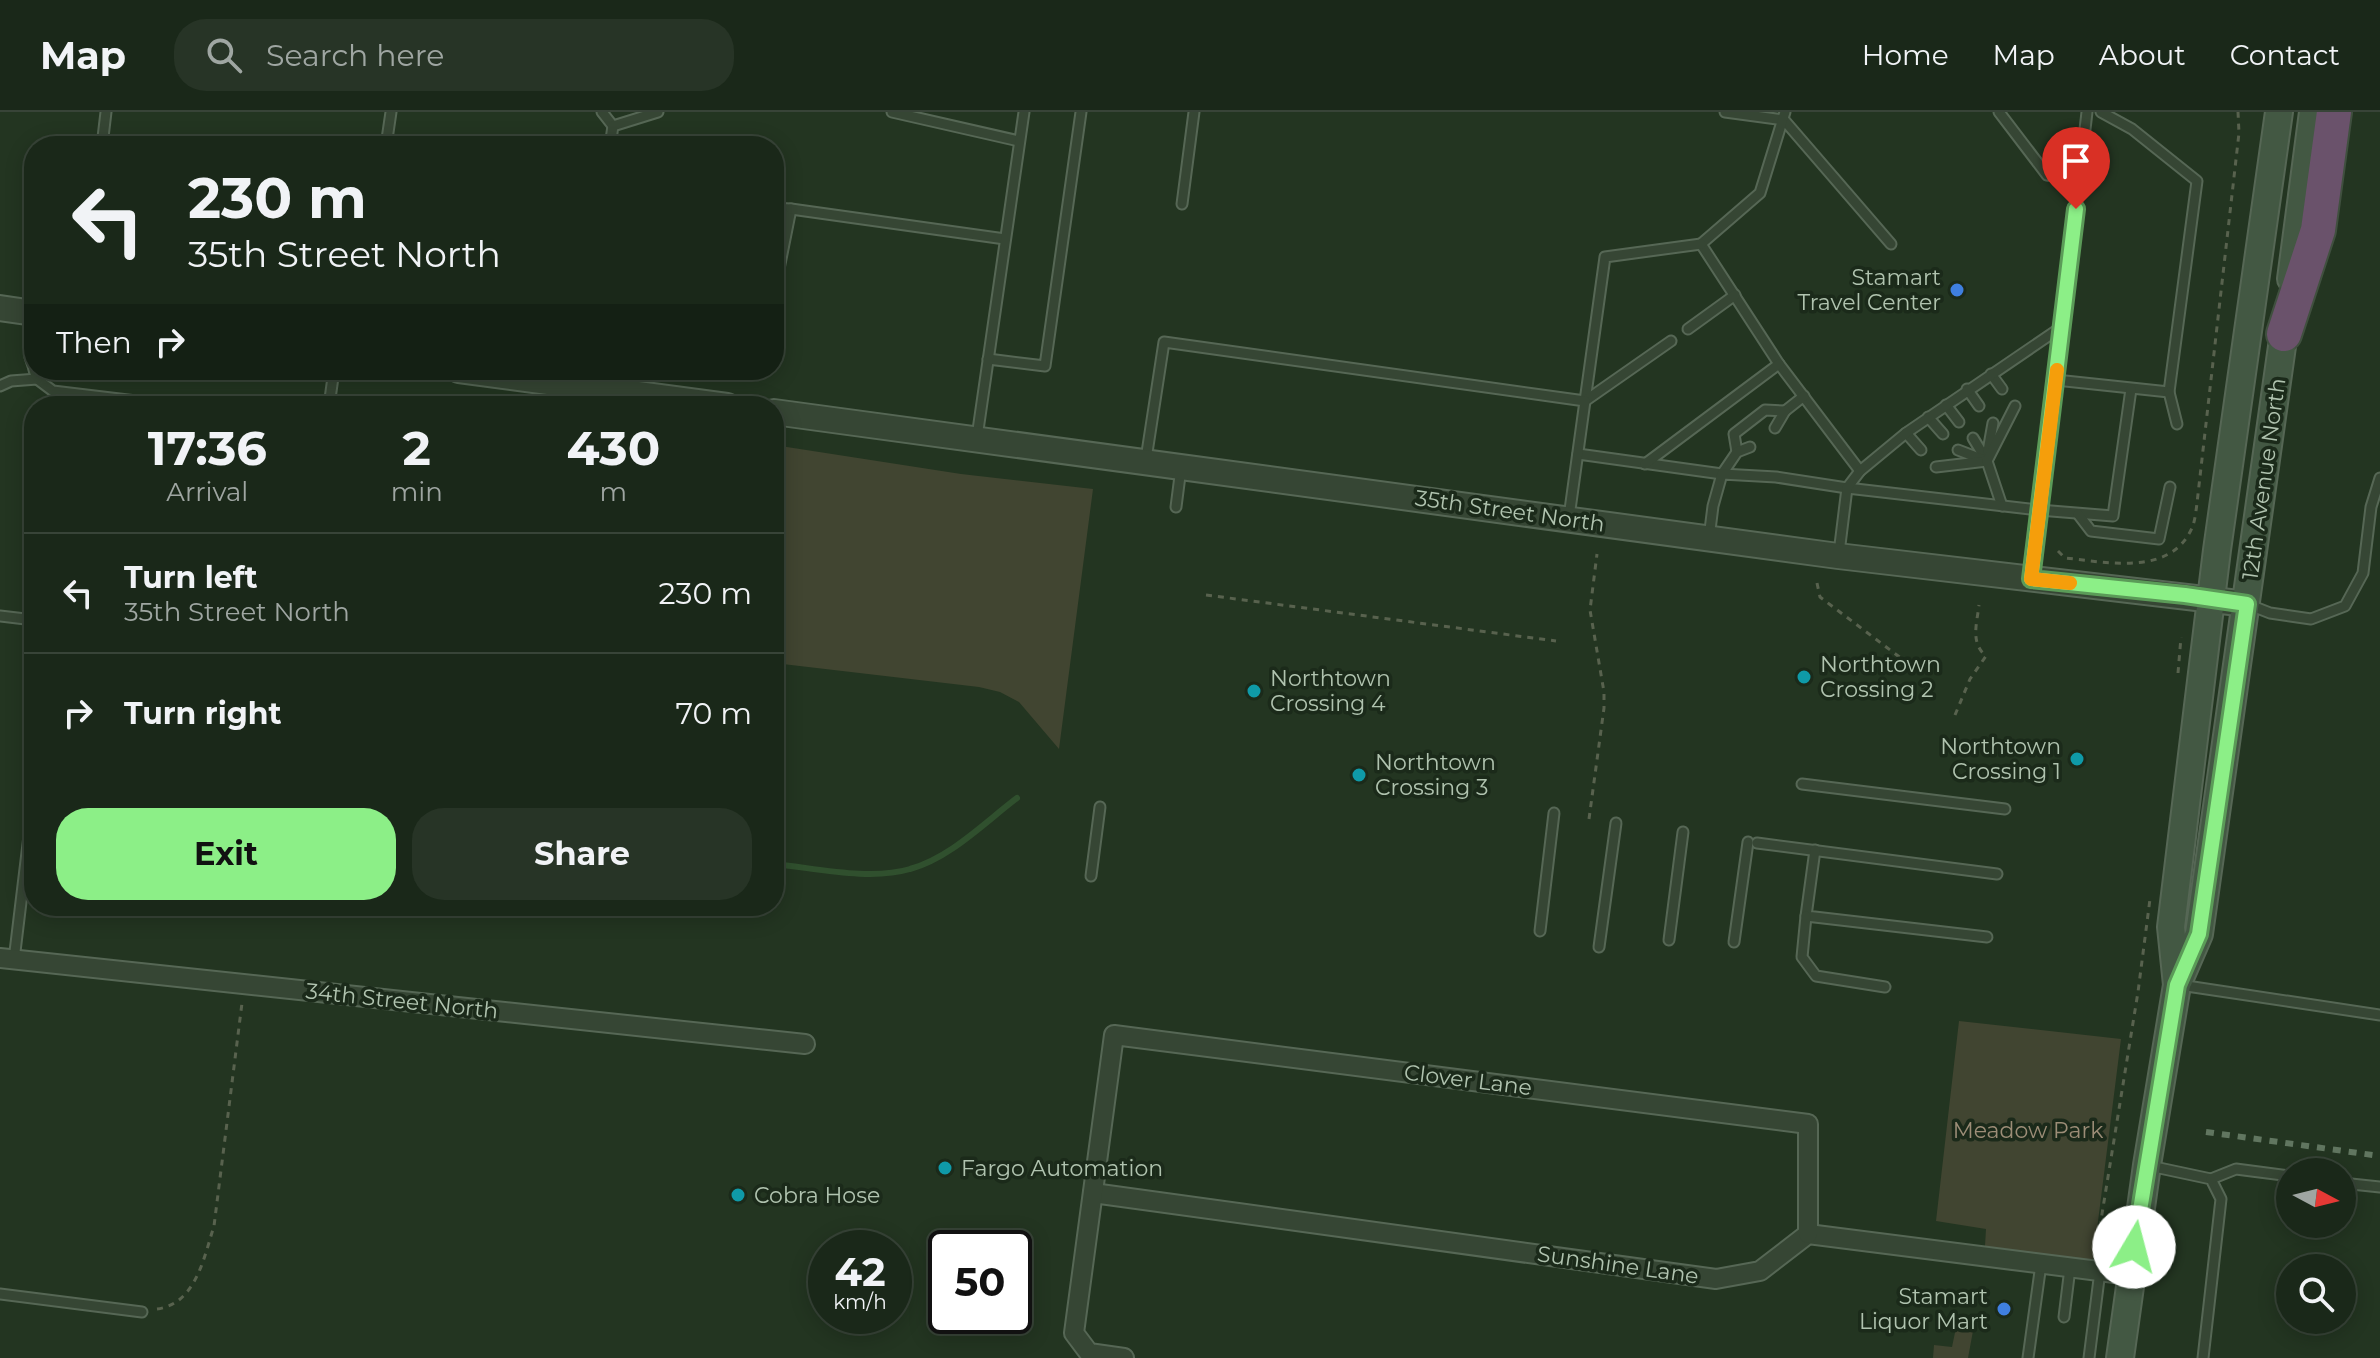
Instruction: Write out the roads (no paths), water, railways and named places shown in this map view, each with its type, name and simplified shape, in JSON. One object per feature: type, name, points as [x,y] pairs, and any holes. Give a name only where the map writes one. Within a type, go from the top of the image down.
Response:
[{"type":"highway","points":[[2284,334],[2318,230],[2334,112]]},
{"type":"main road","name":"12th Avenue North","points":[[2177,985],[2171,927],[2211,599],[2279,112]]},
{"type":"main road","name":"12th Avenue North","points":[[2120,1358],[2130,1275],[2177,985],[2199,934],[2313,112]]},
{"type":"street","points":[[0,308],[24,312]]},
{"type":"street","points":[[580,380],[670,396]]},
{"type":"street","name":"35th Street North","points":[[784,413],[1838,556],[2247,604]]},
{"type":"street","name":"34th Street North","points":[[7,959],[805,1044]]},
{"type":"street","name":"Clover Lane","points":[[1093,1193],[1114,1035],[1808,1124],[1808,1234]]},
{"type":"street","points":[[1093,1193],[1074,1333],[1089,1353],[1124,1358]]},
{"type":"street","name":"Sunshine Lane","points":[[1093,1193],[1716,1279],[1760,1271],[1808,1234]]},
{"type":"street","points":[[1808,1234],[2130,1275]]},
{"type":"lane","points":[[103,136],[106,112]]},
{"type":"lane","points":[[387,136],[391,112]]},
{"type":"lane","points":[[602,112],[613,126],[612,136]]},
{"type":"lane","points":[[613,126],[658,112]]},
{"type":"lane","points":[[892,112],[1019,141]]},
{"type":"lane","points":[[977,439],[1024,112]]},
{"type":"lane","points":[[988,359],[1045,366],[1081,112]]},
{"type":"lane","points":[[1182,204],[1194,112]]},
{"type":"lane","points":[[1725,112],[1784,116],[1891,244]]},
{"type":"lane","points":[[1999,112],[2047,175],[2079,180]]},
{"type":"lane","points":[[2031,579],[2087,112]]},
{"type":"lane","points":[[2101,112],[2132,129],[2197,181],[2169,392],[2177,424]]},
{"type":"lane","points":[[1569,519],[1605,257],[1701,244],[1760,193],[1784,116]]},
{"type":"lane","points":[[784,209],[1005,239]]},
{"type":"lane","points":[[784,244],[791,209]]},
{"type":"lane","points":[[1701,244],[1779,364],[1860,471]]},
{"type":"lane","points":[[1688,329],[1735,295]]},
{"type":"lane","points":[[1838,556],[1847,488],[1860,471],[1967,389],[2063,326]]},
{"type":"lane","points":[[1146,463],[1164,342],[1585,401],[1671,341]]},
{"type":"lane","points":[[1645,464],[1779,364]]},
{"type":"lane","points":[[1991,374],[2002,389]]},
{"type":"lane","points":[[0,386],[24,377]]},
{"type":"lane","points":[[42,380],[53,391],[95,396]]},
{"type":"lane","points":[[2056,380],[2169,392]]},
{"type":"lane","points":[[1967,389],[1979,406]]},
{"type":"lane","points":[[1578,454],[1722,474],[1776,477],[2002,506],[2113,516],[2131,389]]},
{"type":"lane","points":[[1775,428],[1785,411],[1804,396]]},
{"type":"lane","points":[[1946,405],[1959,422]]},
{"type":"lane","points":[[1987,461],[2015,406]]},
{"type":"lane","points":[[1737,452],[1734,434],[1765,410],[1785,411]]},
{"type":"lane","points":[[1928,417],[1943,434]]},
{"type":"lane","points":[[1987,461],[1993,423]]},
{"type":"lane","points":[[1906,433],[1921,450]]},
{"type":"lane","points":[[1973,438],[1987,461],[2002,506]]},
{"type":"lane","points":[[1709,538],[1713,506],[1722,474],[1737,452],[1750,447]]},
{"type":"lane","points":[[1958,450],[1987,461]]},
{"type":"lane","points":[[1936,467],[1987,461]]},
{"type":"lane","points":[[1176,507],[1181,468]]},
{"type":"lane","points":[[2247,604],[2270,613],[2311,619],[2345,606],[2363,573],[2371,507],[2380,478]]},
{"type":"lane","points":[[2078,514],[2091,531],[2159,539],[2170,487]]},
{"type":"lane","points":[[0,616],[24,619]]},
{"type":"lane","points":[[1802,784],[2005,809]]},
{"type":"lane","points":[[1091,876],[1100,807]]},
{"type":"lane","points":[[1540,931],[1554,813]]},
{"type":"lane","points":[[1599,947],[1616,823]]},
{"type":"lane","points":[[1669,940],[1683,832]]},
{"type":"lane","points":[[1734,942],[1753,842],[1997,874]]},
{"type":"lane","points":[[1815,850],[1802,957],[1816,976],[1885,987]]},
{"type":"lane","points":[[7,959],[24,860]]},
{"type":"lane","points":[[1806,916],[1987,937]]},
{"type":"lane","points":[[2177,985],[2380,1015]]},
{"type":"lane","points":[[2147,1165],[2211,1179],[2236,1169],[2276,1174]]},
{"type":"lane","points":[[2203,1358],[2221,1213],[2221,1199],[2211,1179]]},
{"type":"lane","points":[[2356,1184],[2380,1187]]},
{"type":"lane","points":[[2028,1358],[2041,1264]]},
{"type":"lane","points":[[2064,1317],[2070,1268]]},
{"type":"lane","points":[[2089,1358],[2096,1271]]},
{"type":"lane","points":[[0,1294],[142,1312]]},
{"type":"waterway","points":[[784,865],[860,874],[910,869],[953,848],[1017,798]]},
{"type":"railway","points":[[2206,1132],[2380,1156]]},
{"type":"place","name":"Stamart Travel Center","points":[[1957,290]]},
{"type":"place","name":"Northtown Crossing 2","points":[[1804,677]]},
{"type":"place","name":"Northtown Crossing 4","points":[[1254,691]]},
{"type":"place","name":"Northtown Crossing 1","points":[[2077,759]]},
{"type":"place","name":"Northtown Crossing 3","points":[[1359,775]]},
{"type":"place","name":"Fargo Automation","points":[[945,1168]]},
{"type":"place","name":"Cobra Hose","points":[[738,1195]]},
{"type":"place","name":"Stamart Liquor Mart","points":[[2004,1309]]},
{"type":"park label","name":"Meadow Park","points":[[2028,1130]]}]
